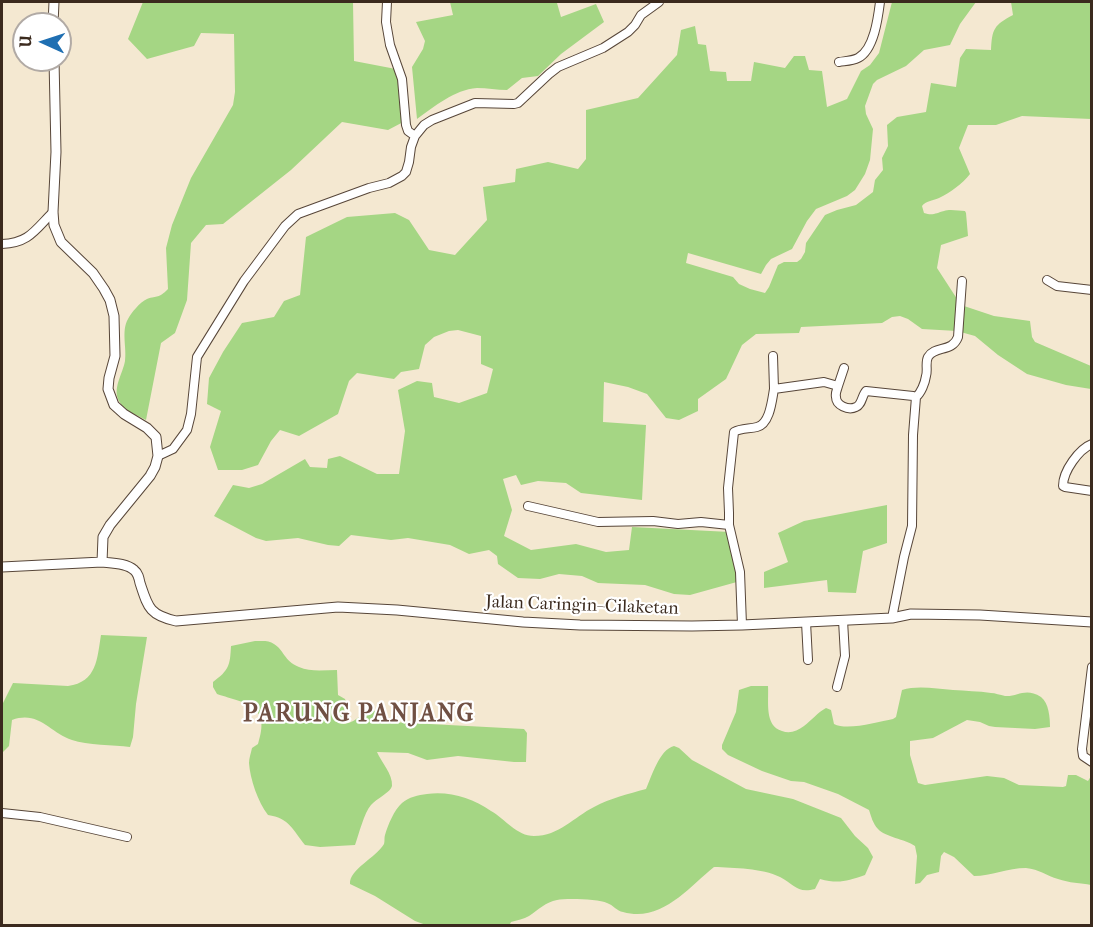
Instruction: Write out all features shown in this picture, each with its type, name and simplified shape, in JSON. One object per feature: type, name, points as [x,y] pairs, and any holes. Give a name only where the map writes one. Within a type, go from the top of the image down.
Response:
[{"type":"street","points":[[387,2],[386,22],[390,45],[402,79],[406,125],[408,131],[415,136]]},
{"type":"street","points":[[158,456],[173,449],[187,430],[197,357],[244,281],[285,226],[297,214],[369,188],[390,183],[402,176],[406,171],[415,136],[424,125],[475,103],[518,103],[558,68],[603,48],[628,32],[641,15],[659,2]]},
{"type":"street","points":[[839,62],[849,61],[864,54],[873,35],[880,2]]},
{"type":"street","points":[[2,567],[102,562],[103,537],[150,476],[158,456],[156,437],[114,405],[108,389],[115,356],[114,316],[110,300],[93,273],[61,242],[54,225],[56,152],[54,72]]},
{"type":"street","points":[[2,244],[20,242],[30,236],[53,212]]},
{"type":"street","points":[[892,618],[912,526],[913,435],[916,398],[926,376],[930,354],[950,347],[958,337],[962,280]]},
{"type":"street","points":[[1047,280],[1057,286],[1092,290]]},
{"type":"street","points":[[742,626],[740,572],[729,525],[728,488],[734,432],[760,427],[764,424],[770,410],[774,389],[773,356]]},
{"type":"street","points":[[844,368],[836,396],[843,407],[855,408],[866,391],[916,398]]},
{"type":"street","points":[[774,389],[824,382],[838,386]]},
{"type":"street","points":[[1092,444],[1080,450],[1063,479],[1065,487],[1092,491]]},
{"type":"street","points":[[528,506],[598,522],[653,521],[678,524],[701,522],[729,525]]},
{"type":"street","name":"Jalan Caringin–Cilaketan","points":[[102,562],[133,568],[138,575],[151,611],[176,621],[338,607],[523,622],[614,625],[742,626],[892,618],[911,614],[980,615],[1092,622]]},
{"type":"street","points":[[837,687],[845,656],[843,620]]},
{"type":"street","points":[[806,622],[808,660]]},
{"type":"street","points":[[1092,667],[1082,749],[1083,756],[1092,762]]},
{"type":"street","points":[[2,813],[40,817],[127,837]]},
{"type":"green space","points":[[143,2],[353,2],[354,61],[401,70],[407,120],[388,130],[342,122],[291,170],[223,224],[206,225],[191,243],[187,300],[175,333],[161,343],[146,420],[124,407],[117,396],[117,386],[125,361],[126,324],[131,314],[142,303],[147,299],[160,296],[168,289],[166,248],[172,225],[191,178],[233,105],[235,92],[234,34],[201,33],[194,46],[147,59],[128,39]]},
{"type":"green space","points":[[450,2],[560,2],[557,3],[561,17],[596,4],[604,22],[561,54],[538,76],[522,78],[507,90],[477,88],[460,92],[445,99],[417,119],[412,67],[425,41],[416,22],[453,15]]},
{"type":"green space","points":[[892,2],[976,2],[960,24],[950,45],[924,50],[906,66],[873,84],[865,106],[873,129],[870,160],[855,190],[847,196],[816,209],[792,249],[771,259],[761,274],[688,253],[686,263],[733,277],[739,284],[765,293],[778,265],[784,262],[797,262],[801,259],[806,243],[825,215],[856,205],[873,192],[875,180],[883,170],[882,158],[888,146],[887,125],[897,117],[926,112],[931,83],[956,87],[960,58],[966,49],[991,50],[995,28],[1013,15],[1011,2],[1091,2],[1091,119],[1022,116],[996,125],[968,125],[959,148],[970,174],[952,190],[922,206],[924,213],[927,214],[949,210],[966,213],[968,236],[941,245],[937,268],[961,305],[994,316],[1030,321],[1035,342],[1091,366],[1091,389],[1066,385],[1027,374],[975,336],[957,331],[922,329],[900,316],[892,317],[882,323],[801,327],[799,333],[756,334],[742,345],[726,379],[698,399],[698,411],[679,420],[666,418],[647,394],[604,382],[603,422],[646,425],[642,500],[581,493],[566,483],[538,481],[521,485],[516,475],[503,479],[512,510],[504,536],[531,550],[576,544],[606,552],[629,550],[632,527],[730,532],[744,580],[690,595],[674,594],[645,585],[598,583],[582,576],[559,574],[540,579],[518,578],[498,564],[497,556],[489,550],[469,554],[450,545],[408,538],[391,540],[351,535],[339,546],[298,538],[266,541],[214,516],[233,485],[249,488],[262,484],[305,459],[310,467],[327,468],[328,459],[340,456],[377,474],[399,474],[405,431],[398,390],[417,381],[432,383],[434,397],[459,403],[487,393],[493,369],[481,364],[481,336],[458,330],[449,331],[434,337],[425,345],[419,369],[401,372],[394,379],[357,373],[349,381],[338,414],[299,436],[280,430],[258,465],[242,470],[218,470],[210,447],[221,411],[207,404],[209,378],[242,323],[274,317],[284,301],[300,295],[306,237],[347,217],[395,213],[409,220],[429,250],[455,255],[487,220],[483,187],[515,182],[516,169],[548,162],[578,169],[586,159],[586,110],[638,98],[677,55],[681,30],[695,26],[698,44],[706,45],[710,71],[726,72],[727,81],[751,81],[754,62],[785,68],[794,56],[805,56],[809,70],[822,71],[827,107],[847,99],[861,71],[870,65],[879,53]]},
{"type":"green space","points":[[887,505],[887,543],[863,551],[856,593],[828,592],[827,580],[764,588],[764,572],[788,562],[778,533],[804,521]]},
{"type":"green space","points":[[101,635],[147,637],[130,747],[78,742],[64,737],[37,720],[21,718],[12,720],[9,746],[2,753],[2,705],[13,683],[68,686],[78,684],[85,680],[94,668]]},
{"type":"green space","points":[[255,641],[272,643],[290,662],[303,669],[337,670],[338,695],[346,702],[343,724],[352,722],[367,712],[375,711],[392,722],[524,729],[527,733],[526,762],[458,756],[427,760],[408,753],[377,752],[389,773],[392,786],[368,809],[355,845],[320,847],[305,845],[286,822],[268,815],[255,790],[249,763],[252,748],[258,744],[261,731],[259,714],[247,704],[217,694],[213,687],[213,682],[228,667],[231,646]]},
{"type":"green space","points":[[751,686],[768,686],[768,706],[772,724],[788,732],[801,728],[826,708],[831,710],[834,724],[840,726],[863,725],[893,719],[896,717],[902,690],[914,688],[977,691],[1005,696],[1030,693],[1041,697],[1047,707],[1050,727],[1035,729],[995,727],[967,720],[933,738],[910,741],[910,755],[918,783],[925,785],[987,776],[1004,778],[1019,785],[1063,787],[1066,786],[1068,775],[1076,775],[1088,781],[1091,776],[1091,885],[1054,878],[1026,868],[974,876],[954,857],[944,852],[941,856],[939,872],[927,875],[920,883],[915,884],[917,856],[915,846],[881,832],[875,825],[869,810],[838,794],[762,771],[728,755],[722,749],[736,712],[739,690]]},
{"type":"green space","points":[[674,746],[692,760],[746,789],[793,799],[841,818],[868,848],[873,857],[865,875],[843,881],[820,879],[815,889],[804,890],[796,888],[773,874],[748,869],[714,867],[673,902],[650,913],[623,912],[609,904],[597,901],[561,899],[549,902],[527,917],[511,922],[509,926],[426,925],[350,884],[358,868],[384,844],[385,835],[396,810],[411,798],[436,793],[461,796],[484,806],[522,833],[534,836],[543,835],[559,829],[600,804],[646,789],[660,758]]},
{"type":"district","name":"PARUNG PANJANG","points":[[359,715]]}]
